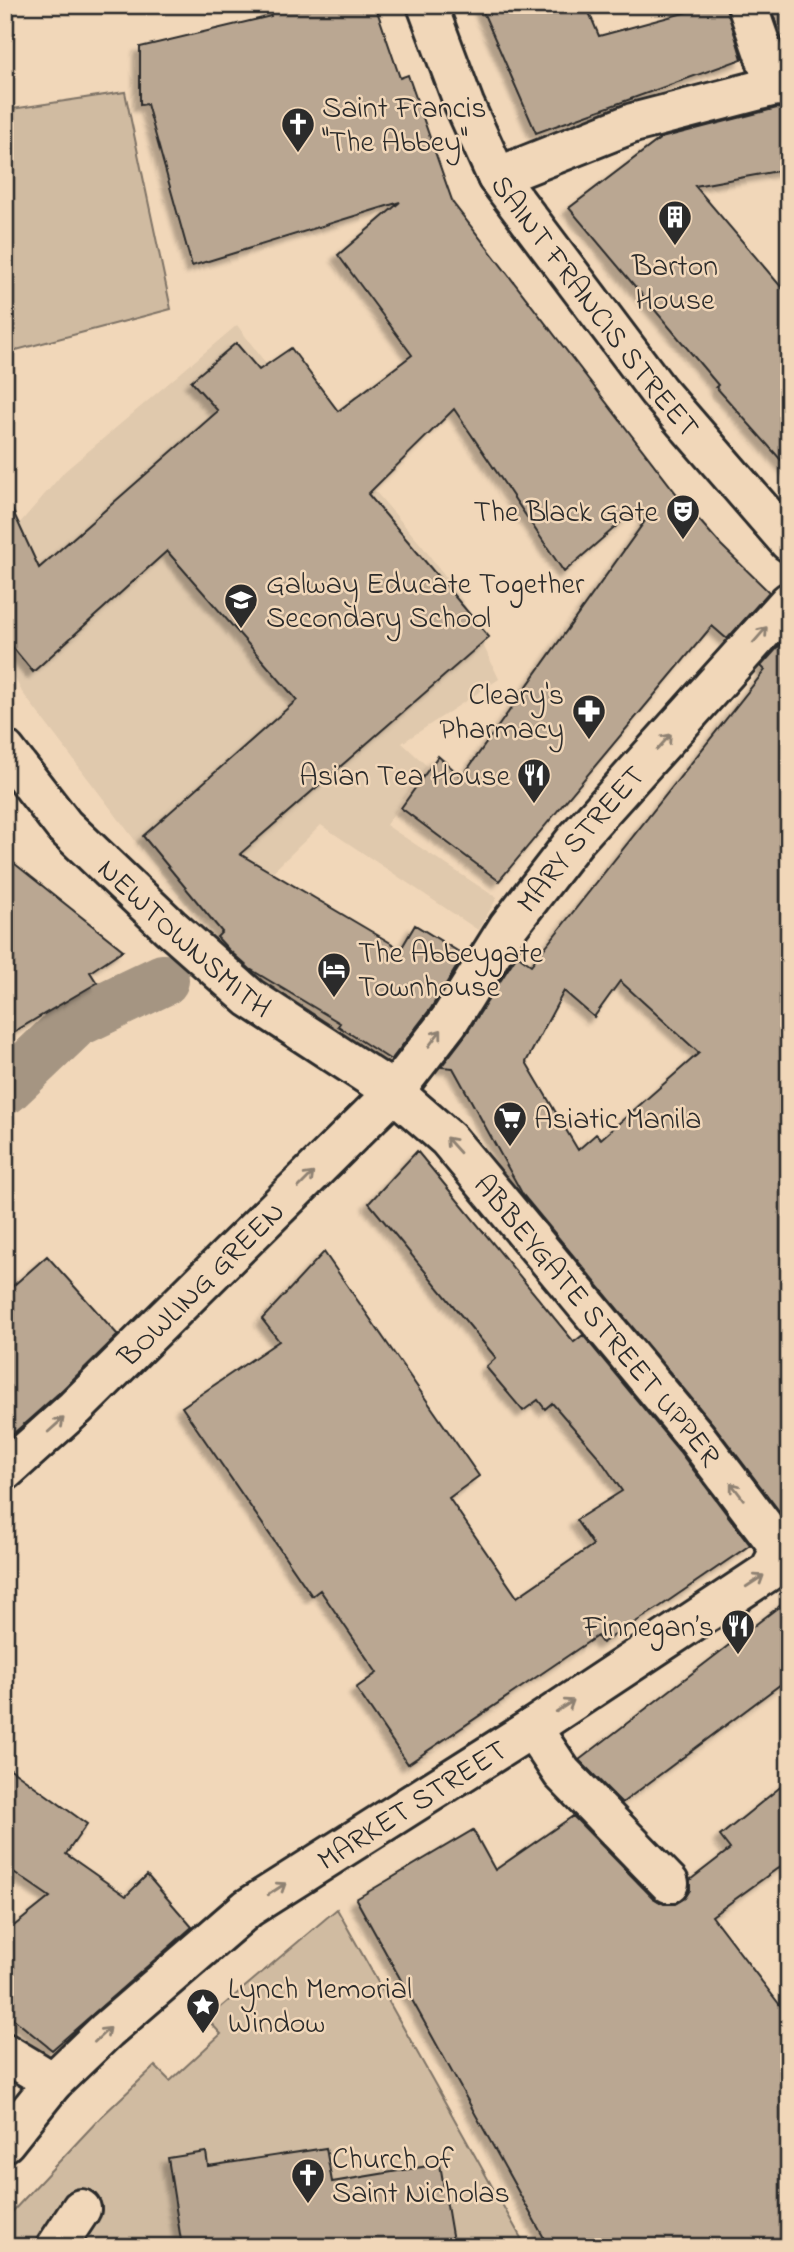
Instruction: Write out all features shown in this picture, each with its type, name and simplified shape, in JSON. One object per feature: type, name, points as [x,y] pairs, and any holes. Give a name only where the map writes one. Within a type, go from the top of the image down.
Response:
[{"type":"street","name":"SAINT FRANCIS STREET","points":[[427,5],[464,104],[497,177],[659,391],[789,542]]},
{"type":"street","points":[[497,177],[633,123],[782,86],[747,5]]},
{"type":"street","name":"MARY STREET","points":[[394,1092],[449,1021],[508,927],[576,839],[789,602]]},
{"type":"street","name":"NEWTOWNSMITH","points":[[5,750],[64,826],[170,927],[250,998],[394,1092]]},
{"type":"street","name":"BOWLING GREEN","points":[[5,1471],[75,1409],[394,1092]]},
{"type":"street","name":"ABBEYGATE STREET UPPER","points":[[394,1092],[448,1139],[696,1437],[783,1552]]},
{"type":"street","name":"MARKET STREET","points":[[5,2142],[53,2082],[107,2030],[248,1908],[532,1728],[769,1571],[783,1552]]},
{"type":"street","points":[[532,1728],[562,1773],[669,1883]]},
{"type":"street","points":[[5,2053],[53,2082]]},
{"type":"street","points":[[56,2247],[81,2210]]},
{"type":"shaded area","points":[[125,92],[171,309],[5,353],[5,110]]},
{"type":"shaded area","name":"Galway Educate Together Secondary School","points":[[237,325],[267,365],[423,547],[463,601],[499,679],[402,743],[427,766],[386,825],[497,898],[478,930],[321,825],[216,927],[189,908],[137,843],[22,692],[5,659],[5,532],[19,524],[65,471]]},
{"type":"shaded area","points":[[337,1909],[526,2247],[5,2247],[5,2221],[100,2118],[155,2066],[170,2081],[221,2034],[207,2019]]},
{"type":"building","points":[[268,5],[375,5],[400,78],[408,75],[453,203],[679,497],[721,545],[769,592],[727,639],[712,626],[499,881],[401,808],[438,756],[462,777],[647,518],[637,508],[564,572],[454,409],[368,494],[489,637],[240,854],[401,949],[415,925],[464,955],[431,1008],[391,1060],[338,1026],[340,1023],[250,969],[217,937],[222,932],[143,836],[297,700],[167,551],[33,672],[5,638],[5,494],[39,568],[218,411],[191,381],[236,343],[259,370],[291,348],[338,411],[412,355],[338,255],[400,202],[192,266],[147,104],[140,105],[140,47],[271,16]]},
{"type":"building","points":[[480,5],[586,5],[599,36],[713,5],[726,5],[742,59],[536,133]]},
{"type":"building","points":[[770,5],[789,5],[789,42],[783,44]]},
{"type":"building","points":[[777,108],[789,109],[789,169],[695,186],[789,296],[789,469],[716,387],[718,385],[569,208],[661,138]]},
{"type":"building","points":[[789,635],[789,1518],[786,1520],[713,1424],[523,1195],[453,1068],[441,1067],[467,1033],[517,955],[531,965],[765,670],[761,666]],"holes":[[[620,981],[699,1053],[601,1139],[596,1134],[578,1150],[526,1062],[564,991],[594,1017]]]},
{"type":"building","points":[[5,856],[123,950],[90,972],[97,983],[5,1037]]},
{"type":"building","points":[[417,1151],[574,1342],[583,1335],[679,1451],[750,1545],[602,1643],[597,1636],[408,1764],[356,1688],[377,1673],[320,1590],[312,1596],[182,1407],[279,1341],[262,1319],[324,1252],[479,1476],[449,1498],[517,1597],[593,1545],[576,1520],[622,1491],[598,1456],[552,1403],[545,1409],[538,1400],[523,1411],[486,1367],[496,1358],[369,1203]]},
{"type":"building","points":[[47,1256],[118,1335],[5,1441],[5,1293]]},
{"type":"building","points":[[789,1599],[789,1678],[622,1803],[579,1760]]},
{"type":"building","points":[[5,1765],[87,1824],[66,1854],[126,1896],[147,1875],[192,1927],[52,2050],[5,2012],[5,1933],[50,1897],[5,1866]]},
{"type":"building","points":[[789,1780],[789,1860],[712,1916],[789,2017],[789,2247],[549,2247],[356,1899],[473,1830],[495,1870],[573,1816],[653,1898],[664,1904],[675,1904],[685,1898],[690,1890],[690,1880],[730,1849],[720,1836]]},
{"type":"building","name":"Church of Saint Nicholas","points":[[326,2148],[332,2182],[440,2164],[454,2247],[182,2247],[168,2158],[206,2152],[208,2166]]},
{"type":"waterway","points":[[5,1089],[75,1022],[163,980]]},
{"type":"place","name":"Saint Francis \"The Abbey\"","points":[[298,154]]},
{"type":"place","name":"Barton House","points":[[675,247]]},
{"type":"place","name":"The Black Gate","points":[[683,541]]},
{"type":"place","name":"Galway Educate Together Secondary School","points":[[241,630]]},
{"type":"place","name":"Cleary's Pharmacy","points":[[589,741]]},
{"type":"place","name":"Asian Tea House","points":[[534,805]]},
{"type":"place","name":"The Abbeygate Townhouse","points":[[334,999]]},
{"type":"place","name":"Asiatic Manila","points":[[510,1148]]},
{"type":"place","name":"Finnegan’s","points":[[738,1656]]},
{"type":"place","name":"Lynch Memorial Window","points":[[203,2035]]},
{"type":"place","name":"Church of Saint Nicholas","points":[[308,2205]]}]
